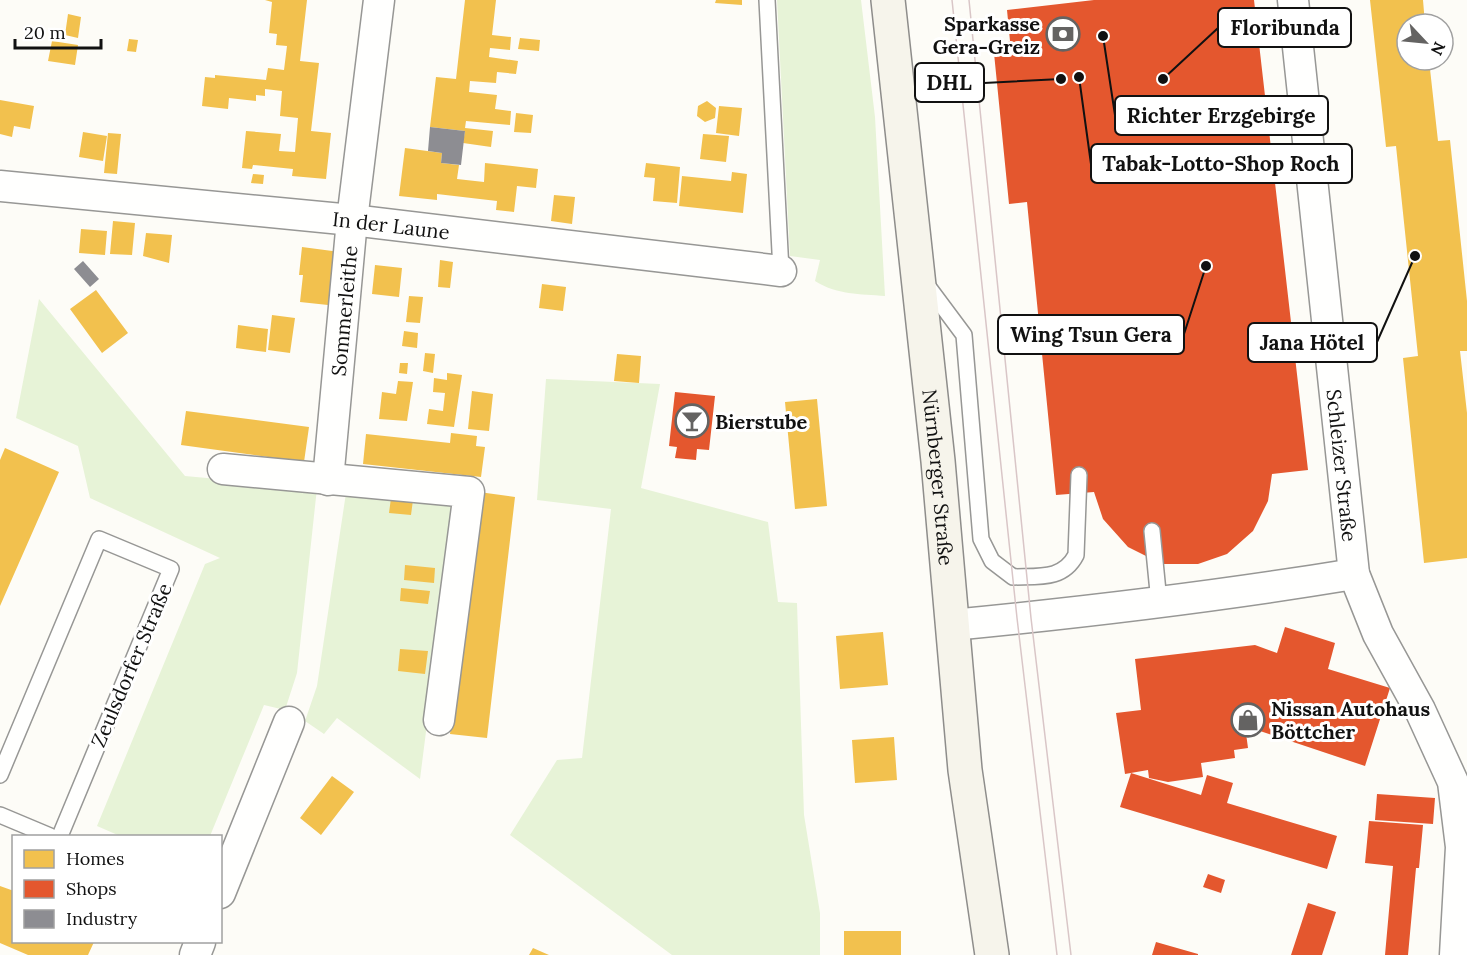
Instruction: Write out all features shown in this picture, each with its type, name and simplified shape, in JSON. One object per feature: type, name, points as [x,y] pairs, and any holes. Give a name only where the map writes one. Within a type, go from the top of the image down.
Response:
[{"type":"main road","name":"Nürnberger Straße","points":[[888,0],[938,461],[965,770],[992,955]]},
{"type":"street","name":"Sommerleithe","points":[[328,480],[352,220],[379,0]]},
{"type":"street","name":"Schleizer Straße","points":[[1293,0],[1354,574],[1378,634],[1460,781],[1464,879],[1455,955]]},
{"type":"street","name":"In der Laune","points":[[0,186],[352,220],[781,271]]},
{"type":"street","points":[[223,469],[470,492],[440,720]]},
{"type":"street","points":[[952,625],[1063,615],[1238,593],[1354,574]]},
{"type":"street","points":[[222,888],[289,722]]},
{"type":"lane","points":[[767,0],[781,271]]},
{"type":"lane","points":[[916,271],[964,335],[981,539],[992,561],[1013,577],[1064,572],[1076,555],[1079,475]]},
{"type":"lane","points":[[1152,531],[1160,602]]},
{"type":"lane","name":"Zeulsdorfer Straße","points":[[0,775],[99,539],[171,569],[61,835]]},
{"type":"lane","points":[[0,814],[46,835]]},
{"type":"green space","points":[[777,0],[861,0],[875,117],[885,296],[849,293],[823,286],[815,281],[820,260],[790,256]]},
{"type":"green space","points":[[39,299],[185,476],[317,488],[297,673],[285,710],[264,705],[210,835],[118,835],[97,826],[205,564],[220,558],[90,498],[78,446],[16,418]]},
{"type":"green space","points":[[546,379],[660,384],[641,488],[768,522],[778,602],[797,603],[804,815],[820,913],[820,955],[672,955],[510,835],[557,760],[582,758],[611,509],[537,500]]},
{"type":"green space","points":[[346,493],[455,503],[420,779],[337,718],[324,734],[305,721],[317,686]]},
{"type":"building: Homes","points":[[265,0],[307,0],[300,61],[319,63],[311,131],[331,133],[326,179],[292,176],[293,169],[253,165],[252,169],[242,168],[246,131],[281,134],[279,151],[295,152],[298,118],[280,116],[282,91],[265,89],[265,96],[256,95],[256,101],[229,98],[228,109],[202,106],[205,77],[215,78],[215,75],[266,80],[268,68],[284,70],[287,46],[276,45],[277,34],[269,33],[272,2]]},
{"type":"building: Homes","points":[[465,0],[496,0],[492,35],[511,37],[510,50],[490,48],[489,57],[518,61],[516,74],[497,72],[496,83],[470,81],[469,92],[497,95],[495,109],[511,111],[510,125],[466,121],[465,128],[493,131],[491,147],[463,143],[465,131],[430,127],[436,77],[456,79]]},
{"type":"building: Homes","points":[[716,0],[742,0],[742,5],[715,3]]},
{"type":"building: Homes","points":[[1370,0],[1423,0],[1424,12],[1395,12],[1395,72],[1430,72],[1438,141],[1450,140],[1467,301],[1467,351],[1460,351],[1467,413],[1467,558],[1424,563],[1403,358],[1418,356],[1396,146],[1386,147]]},
{"type":"building: Homes","points":[[68,14],[81,17],[78,38],[65,35]]},
{"type":"building: Homes","points":[[520,38],[540,40],[539,51],[518,49]]},
{"type":"building: Homes","points":[[129,39],[138,40],[136,52],[127,51]]},
{"type":"building: Homes","points":[[52,41],[78,45],[75,65],[48,61]]},
{"type":"building: Homes","points":[[0,100],[34,106],[30,129],[14,126],[12,137],[0,134]]},
{"type":"building: Homes","points":[[707,101],[716,108],[715,118],[705,122],[697,116],[698,106]]},
{"type":"building: Homes","points":[[719,106],[742,108],[739,136],[716,133]]},
{"type":"building: Homes","points":[[516,113],[533,115],[531,133],[514,132]]},
{"type":"building: Homes","points":[[83,132],[107,136],[103,161],[79,157]]},
{"type":"building: Homes","points":[[108,133],[121,134],[117,174],[104,173]]},
{"type":"building: Homes","points":[[703,134],[729,136],[726,162],[700,159]]},
{"type":"building: Homes","points":[[405,148],[442,153],[441,163],[459,165],[457,179],[484,182],[485,163],[538,169],[536,188],[517,186],[514,212],[496,210],[497,201],[437,194],[437,200],[399,196]]},
{"type":"building: Homes","points":[[646,163],[680,167],[677,203],[653,201],[655,178],[644,177]]},
{"type":"building: Homes","points":[[732,172],[747,174],[743,213],[679,206],[682,176],[731,181]]},
{"type":"building: Homes","points":[[253,174],[264,175],[263,184],[251,183]]},
{"type":"building: Homes","points":[[554,195],[575,197],[572,224],[551,221]]},
{"type":"building: Homes","points":[[113,221],[135,223],[132,255],[110,254]]},
{"type":"building: Homes","points":[[81,229],[107,231],[105,255],[79,253]]},
{"type":"building: Homes","points":[[146,233],[172,235],[169,263],[143,256]]},
{"type":"building: Homes","points":[[302,247],[340,252],[332,279],[328,305],[300,302],[303,275],[299,275]]},
{"type":"building: Homes","points":[[440,260],[453,262],[450,288],[438,287]]},
{"type":"building: Homes","points":[[375,265],[402,268],[399,297],[372,294]]},
{"type":"building: Homes","points":[[542,284],[566,287],[563,311],[539,308]]},
{"type":"building: Homes","points":[[96,290],[128,333],[102,353],[70,309]]},
{"type":"building: Homes","points":[[409,296],[423,297],[420,323],[406,322]]},
{"type":"building: Homes","points":[[272,315],[295,318],[290,353],[268,350]]},
{"type":"building: Homes","points":[[238,325],[268,329],[266,352],[236,348]]},
{"type":"building: Homes","points":[[404,331],[418,333],[417,348],[402,346]]},
{"type":"building: Homes","points":[[425,353],[435,354],[433,373],[423,371]]},
{"type":"building: Homes","points":[[617,354],[641,356],[639,383],[614,381]]},
{"type":"building: Homes","points":[[400,363],[408,363],[407,374],[399,373]]},
{"type":"building: Homes","points":[[447,373],[462,375],[454,427],[427,424],[429,409],[443,411],[445,393],[433,392],[434,378],[447,380]]},
{"type":"building: Homes","points":[[398,381],[413,382],[407,421],[379,419],[382,392],[396,394]]},
{"type":"building: Homes","points":[[472,391],[493,394],[489,431],[468,429]]},
{"type":"building: Homes","points":[[817,399],[827,506],[795,509],[785,402]]},
{"type":"building: Homes","points":[[186,411],[309,427],[304,462],[181,445]]},
{"type":"building: Homes","points":[[451,433],[477,436],[476,446],[485,447],[481,477],[363,464],[366,434],[450,443]]},
{"type":"building: Homes","points":[[5,448],[59,472],[0,606],[0,460]]},
{"type":"building: Homes","points":[[479,492],[515,497],[487,738],[450,734]]},
{"type":"building: Homes","points":[[391,498],[413,500],[411,515],[389,513]]},
{"type":"building: Homes","points":[[405,565],[435,568],[434,583],[404,580]]},
{"type":"building: Homes","points":[[401,588],[430,591],[428,604],[400,601]]},
{"type":"building: Homes","points":[[883,632],[888,685],[840,689],[836,636]]},
{"type":"building: Homes","points":[[400,649],[428,651],[425,674],[398,671]]},
{"type":"building: Homes","points":[[894,737],[897,780],[855,783],[852,740]]},
{"type":"building: Homes","points":[[332,776],[354,792],[321,835],[300,818]]},
{"type":"building: Homes","points":[[0,886],[12,890],[12,943],[94,943],[88,955],[28,955],[0,943]]},
{"type":"building: Homes","points":[[844,931],[901,931],[901,955],[844,955]]},
{"type":"building: Homes","points":[[533,948],[549,955],[529,955]]},
{"type":"building: Shops","points":[[1094,0],[1254,0],[1308,470],[1272,474],[1268,501],[1253,531],[1227,554],[1198,564],[1162,564],[1128,547],[1103,519],[1094,492],[1056,495],[1027,202],[1009,204],[993,43],[1010,41],[1007,10]]},
{"type":"building: Shops","name":"Bierstube","points":[[675,392],[715,396],[709,450],[697,449],[696,460],[675,458],[677,447],[669,446]]},
{"type":"building: Shops","name":"Nissan Autohaus Böttcher","points":[[1285,627],[1335,643],[1328,669],[1390,688],[1365,766],[1245,726],[1248,748],[1234,750],[1235,758],[1201,763],[1203,777],[1168,782],[1149,778],[1148,770],[1125,774],[1116,713],[1141,710],[1135,659],[1255,645],[1277,653]]},
{"type":"building: Shops","points":[[1131,773],[1201,795],[1207,775],[1233,783],[1227,803],[1337,836],[1327,869],[1120,807]]},
{"type":"building: Shops","points":[[1377,794],[1435,798],[1433,824],[1375,820]]},
{"type":"building: Shops","points":[[1369,821],[1423,825],[1419,868],[1416,868],[1408,955],[1385,955],[1393,866],[1365,863]]},
{"type":"building: Shops","points":[[1208,874],[1225,880],[1221,893],[1203,887]]},
{"type":"building: Shops","points":[[1308,903],[1336,912],[1322,955],[1291,955]]},
{"type":"building: Shops","points":[[1156,942],[1198,954],[1198,955],[1152,955]]},
{"type":"building: Industry","points":[[430,127],[465,131],[461,165],[441,163],[442,153],[428,151]]},
{"type":"building: Industry","points":[[83,261],[99,279],[90,287],[74,269]]},
{"type":"tram line","points":[[952,0],[1017,618],[1057,955]]},
{"type":"tram line","points":[[969,0],[1031,618],[1071,955]]},
{"type":"place","name":"Sparkasse Gera-Greiz","points":[[1063,34]]},
{"type":"place","name":"Richter Erzgebirge","points":[[1103,36]]},
{"type":"place","name":"Tabak-Lotto-Shop Roch","points":[[1079,77]]},
{"type":"place","name":"DHL","points":[[1061,79]]},
{"type":"place","name":"Floribunda","points":[[1163,79]]},
{"type":"place","name":"Jana Hötel","points":[[1415,256]]},
{"type":"place","name":"Wing Tsun Gera","points":[[1206,266]]},
{"type":"place","name":"Bierstube","points":[[692,421]]},
{"type":"place","name":"Nissan Autohaus Böttcher","points":[[1248,720]]}]
